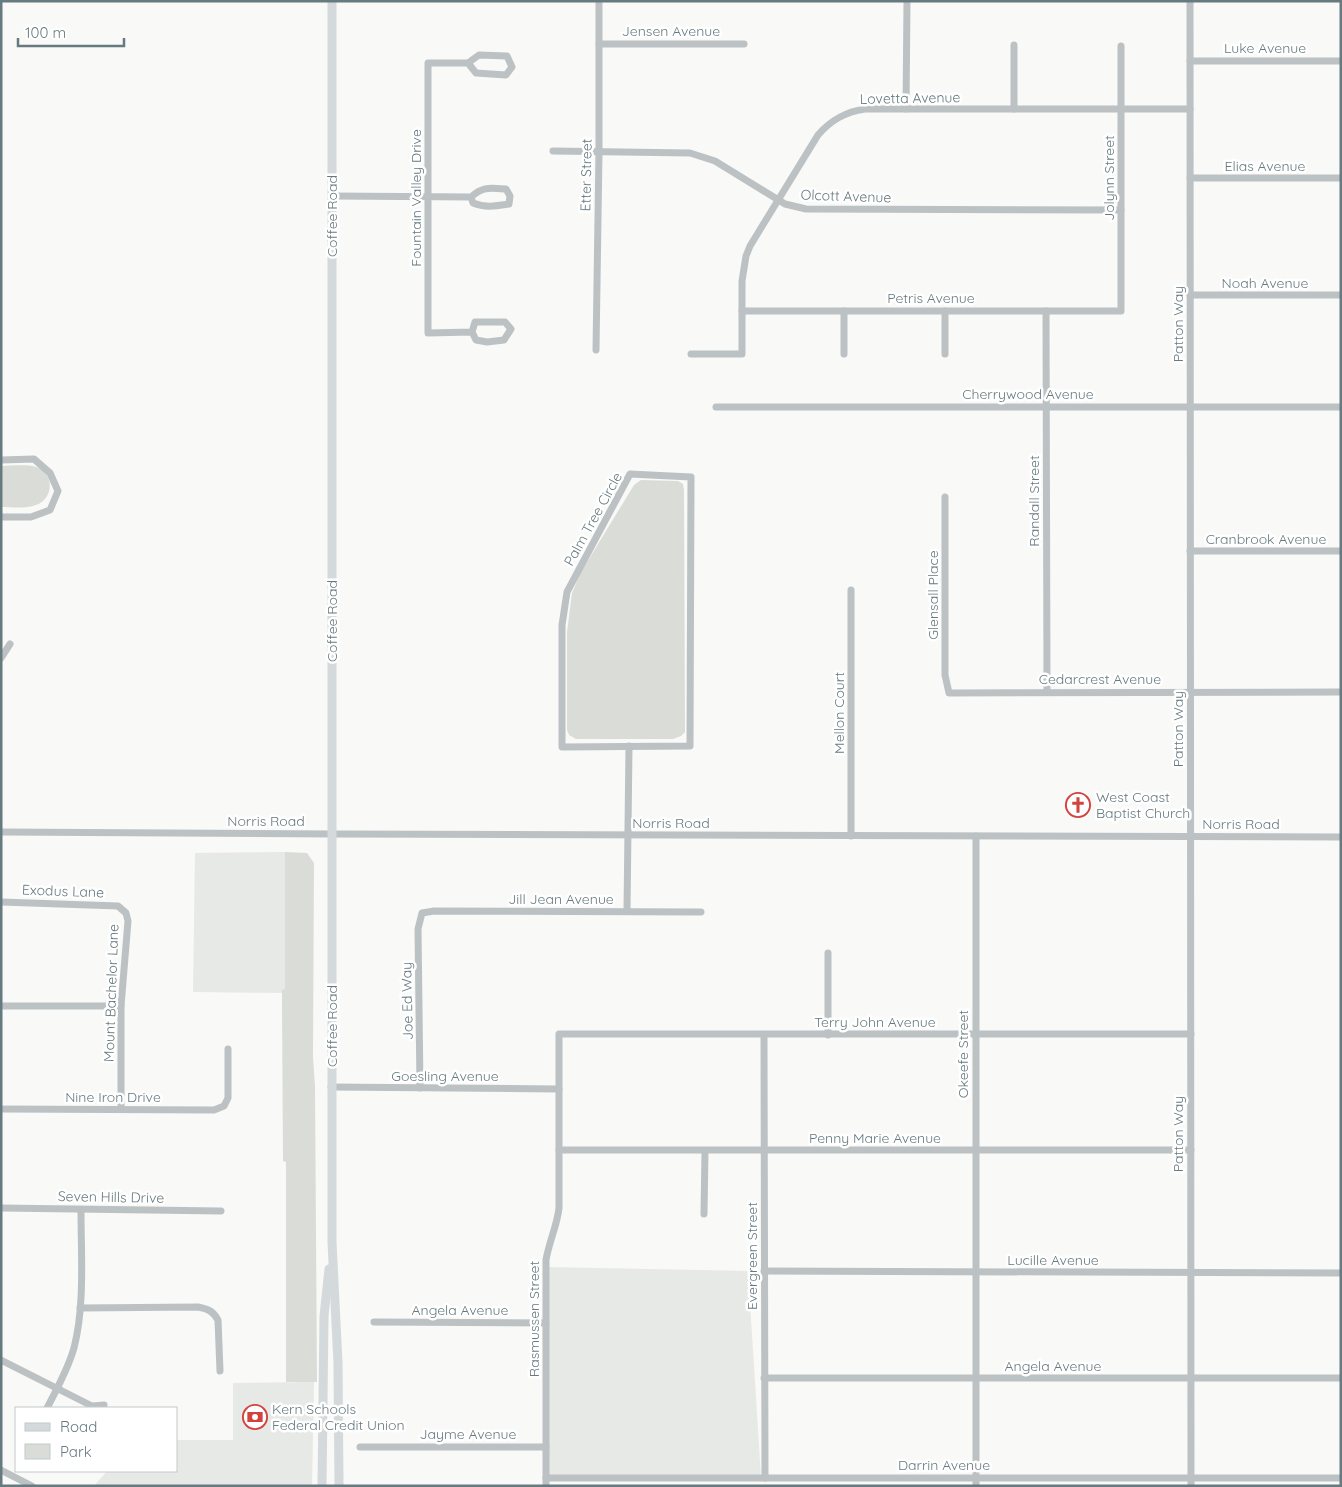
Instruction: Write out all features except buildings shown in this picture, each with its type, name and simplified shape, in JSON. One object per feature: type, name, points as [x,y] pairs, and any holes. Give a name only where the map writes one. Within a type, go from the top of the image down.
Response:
[{"type":"main road","name":"Coffee Road","points":[[332,1],[331,1088],[332,1242],[338,1363],[340,1486]]},
{"type":"main road","name":"Coffee Road","points":[[322,1486],[324,1316],[332,1242]]},
{"type":"street","name":"Etter Street","points":[[596,350],[600,152],[599,1]]},
{"type":"street","points":[[906,109],[907,1]]},
{"type":"street","name":"Patton Way","points":[[1190,1],[1191,1486]]},
{"type":"street","name":"Jensen Avenue","points":[[599,44],[744,44]]},
{"type":"street","points":[[1014,46],[1014,109]]},
{"type":"street","name":"Jolynn Street","points":[[1121,311],[1122,46]]},
{"type":"street","points":[[479,55],[507,56],[512,67],[506,75],[476,73],[468,63],[479,55]]},
{"type":"street","name":"Luke Avenue","points":[[1190,61],[1341,61]]},
{"type":"street","name":"Fountain Valley Drive","points":[[468,63],[428,63],[428,333],[472,332]]},
{"type":"street","name":"Lovetta Avenue","points":[[691,354],[742,354],[742,280],[746,256],[750,246],[818,135],[834,120],[844,114],[865,109],[1190,109]]},
{"type":"street","name":"Olcott Avenue","points":[[553,151],[679,152],[702,156],[715,161],[778,200],[796,208],[1121,210]]},
{"type":"street","name":"Elias Avenue","points":[[1190,178],[1341,178]]},
{"type":"street","points":[[332,196],[472,197],[480,189],[494,188],[506,189],[510,196],[509,204],[495,206],[473,204],[472,197]]},
{"type":"street","name":"Noah Avenue","points":[[1190,295],[1341,295]]},
{"type":"street","name":"Petris Avenue","points":[[742,310],[1121,311]]},
{"type":"street","points":[[844,311],[844,354]]},
{"type":"street","points":[[945,311],[945,354]]},
{"type":"street","name":"Randall Street","points":[[1046,311],[1046,692]]},
{"type":"street","points":[[475,322],[505,322],[511,329],[504,340],[487,342],[476,340],[472,332],[475,322]]},
{"type":"street","name":"Cherrywood Avenue","points":[[716,407],[1341,407]]},
{"type":"street","points":[[1,460],[34,460],[50,473],[58,491],[50,510],[31,517],[1,517]]},
{"type":"street","name":"Palm Tree Circle","points":[[630,474],[691,477],[690,746],[629,746],[562,747],[562,625],[567,592],[630,474]]},
{"type":"street","name":"Glensall Place","points":[[945,497],[945,676],[949,693]]},
{"type":"street","name":"Cranbrook Avenue","points":[[1190,551],[1341,551]]},
{"type":"street","name":"Mellon Court","points":[[851,590],[851,836]]},
{"type":"street","points":[[1,658],[10,644]]},
{"type":"street","name":"Cedarcrest Avenue","points":[[949,693],[1341,692]]},
{"type":"street","points":[[627,911],[629,746]]},
{"type":"street","name":"Norris Road","points":[[1,832],[1341,837]]},
{"type":"street","name":"Okeefe Street","points":[[976,836],[976,1378]]},
{"type":"street","name":"Exodus Lane","points":[[1,902],[103,905],[118,906],[122,910]]},
{"type":"street","name":"Mount Bachelor Lane","points":[[121,1110],[121,1006],[128,921],[126,913],[122,910]]},
{"type":"street","name":"Jill Jean Avenue","points":[[422,913],[434,911],[701,912]]},
{"type":"street","name":"Joe Ed Way","points":[[420,1088],[418,929],[422,913]]},
{"type":"street","points":[[828,953],[828,1035]]},
{"type":"street","points":[[1,1006],[121,1006]]},
{"type":"street","name":"Terry John Avenue","points":[[559,1034],[1191,1034]]},
{"type":"street","name":"Rasmussen Street","points":[[546,1482],[546,1260],[558,1219],[559,1034]]},
{"type":"street","name":"Evergreen Street","points":[[764,1035],[765,1478]]},
{"type":"street","name":"Nine Iron Drive","points":[[1,1109],[214,1110],[224,1106],[228,1098],[228,1049]]},
{"type":"street","name":"Goesling Avenue","points":[[331,1088],[559,1089]]},
{"type":"street","name":"Penny Marie Avenue","points":[[559,1150],[1191,1150]]},
{"type":"street","points":[[704,1151],[704,1214]]},
{"type":"street","name":"Seven Hills Drive","points":[[1,1208],[221,1211]]},
{"type":"street","points":[[48,1407],[73,1351],[77,1334],[80,1308],[81,1210]]},
{"type":"street","name":"Lucille Avenue","points":[[764,1271],[1341,1273]]},
{"type":"street","points":[[80,1308],[198,1307],[209,1310],[215,1314],[218,1320],[220,1371]]},
{"type":"street","name":"Angela Avenue","points":[[374,1322],[546,1323]]},
{"type":"street","points":[[1,1360],[92,1406],[104,1405]]},
{"type":"street","name":"Angela Avenue","points":[[764,1378],[1341,1378]]},
{"type":"street","points":[[976,1378],[976,1482]]},
{"type":"street","name":"Jayme Avenue","points":[[360,1447],[546,1447]]},
{"type":"street","points":[[1,1470],[15,1473],[32,1486]]},
{"type":"street","name":"Darrin Avenue","points":[[546,1482],[765,1478],[820,1482],[976,1482],[1191,1478],[1341,1478]]},
{"type":"shaded area","points":[[285,852],[288,993],[193,992],[195,853]]},
{"type":"shaded area","points":[[546,1267],[748,1271],[761,1478],[545,1478]]},
{"type":"shaded area","points":[[314,1382],[312,1486],[94,1486],[106,1472],[178,1472],[178,1440],[233,1440],[233,1383]]},
{"type":"green space","points":[[1,466],[28,466],[42,470],[47,475],[50,486],[46,497],[42,502],[32,506],[1,507]]},
{"type":"green space","points":[[641,480],[678,481],[683,484],[685,732],[673,739],[576,739],[569,735],[567,730],[567,632],[572,593],[581,572],[634,485]]},
{"type":"green space","points":[[285,852],[307,853],[314,863],[313,1057],[315,1086],[317,1382],[286,1382],[286,1162],[283,1161],[282,1006],[282,990],[285,989]]},
{"type":"place","name":"West Coast Baptist Church","points":[[1078,805]]},
{"type":"place","name":"Kern Schools Federal Credit Union","points":[[255,1417]]}]
